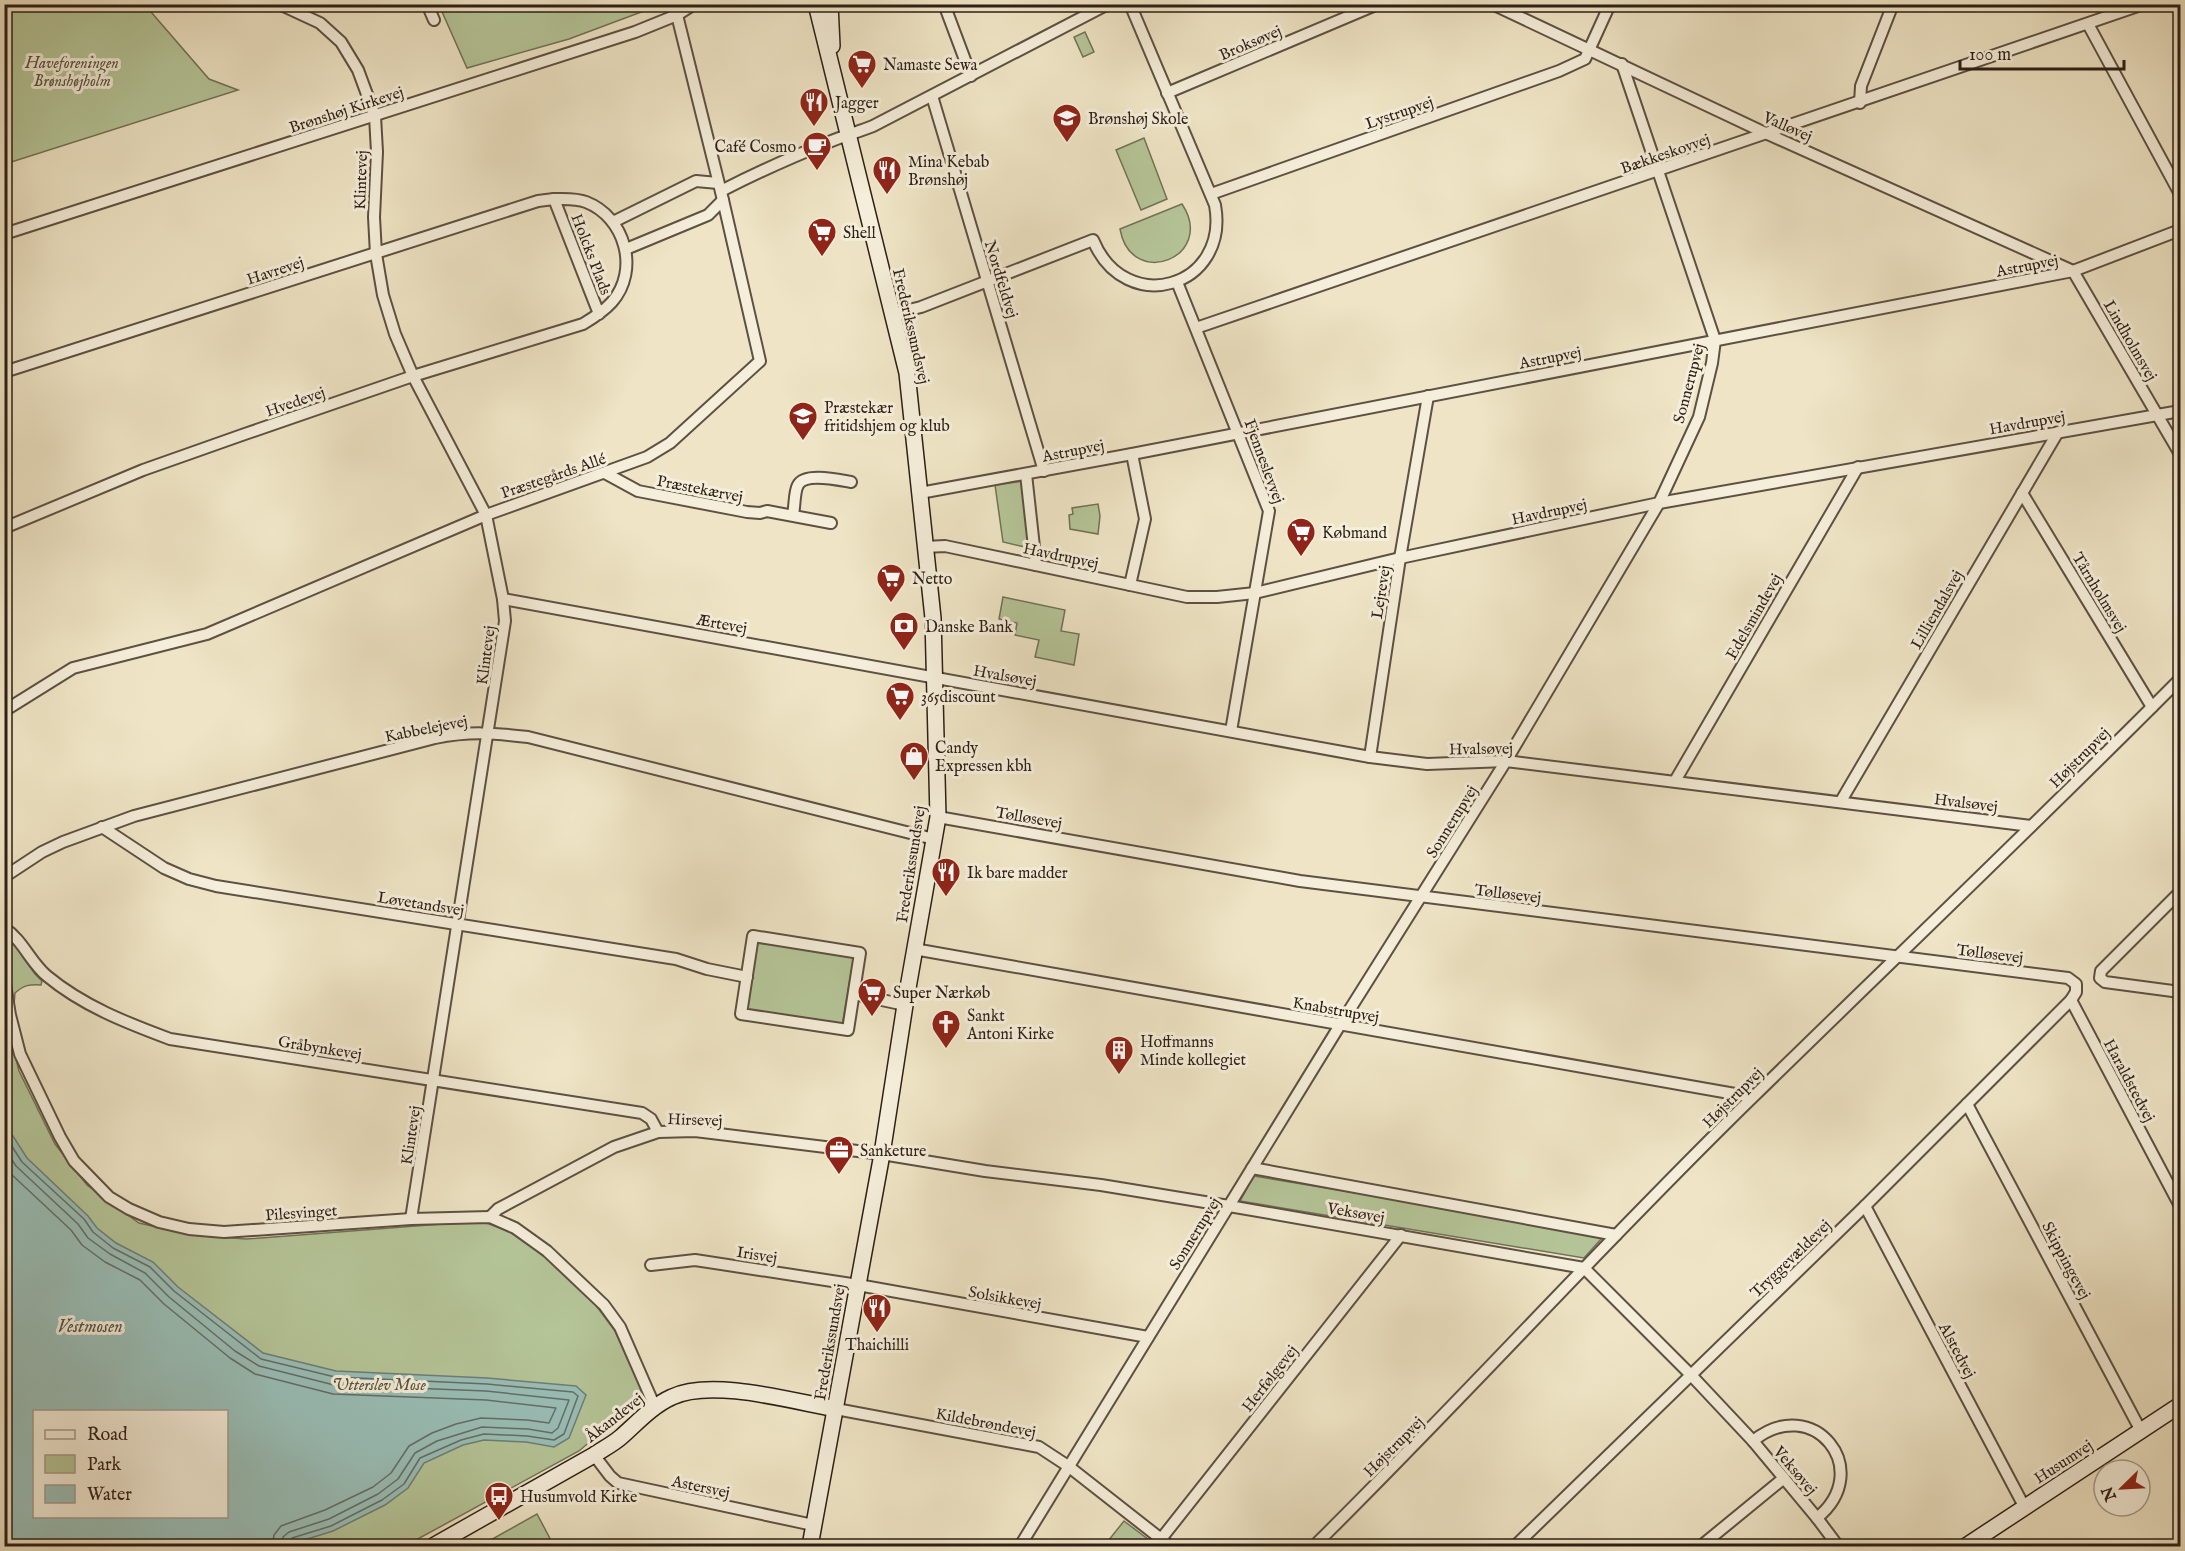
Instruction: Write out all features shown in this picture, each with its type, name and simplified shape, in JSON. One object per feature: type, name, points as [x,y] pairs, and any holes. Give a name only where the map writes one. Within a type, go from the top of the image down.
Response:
[{"type":"main road","name":"Frederikssundsvej","points":[[810,1546],[882,1154],[914,950],[938,817],[933,618],[907,373],[816,4]]},
{"type":"main road","name":"Frederikssundsvej","points":[[830,4],[835,79]]},
{"type":"main road","name":"Åkandevej","points":[[433,1546],[594,1455],[619,1438],[655,1407],[671,1397],[688,1391],[724,1389],[836,1409]]},
{"type":"main road","name":"Husumvej","points":[[1966,1546],[2181,1405]]},
{"type":"street","name":"Klintevej","points":[[279,4],[320,23],[341,42],[358,70],[375,116],[377,152],[374,217],[376,254],[383,295],[392,325],[413,376],[486,515],[503,598],[505,621],[489,732],[411,1220]]},
{"type":"street","points":[[427,4],[434,20]]},
{"type":"street","name":"Brønshøj Kirkevej","points":[[4,234],[635,32],[677,15],[694,4]]},
{"type":"street","points":[[944,4],[971,76]]},
{"type":"street","name":"Holcks Plads","points":[[626,249],[708,215],[721,191],[823,144],[849,136],[932,96],[1108,4]]},
{"type":"street","points":[[893,314],[921,307],[1093,240],[1103,261],[1121,277],[1131,282],[1154,286],[1177,282],[1197,269],[1211,251],[1217,228],[1217,217],[1211,194],[1130,4]]},
{"type":"street","name":"Broksøvej","points":[[1167,93],[1378,4]]},
{"type":"street","name":"Valløvej","points":[[1492,4],[1767,134],[2073,271]]},
{"type":"street","points":[[1590,49],[1610,4]]},
{"type":"street","points":[[1860,103],[1861,86],[1893,4]]},
{"type":"street","name":"Bækkeskovvej","points":[[1196,328],[1860,103],[2144,4]]},
{"type":"street","name":"Præstegårds Allé","points":[[4,711],[73,668],[207,634],[486,515],[647,457],[670,443],[760,361],[677,15]]},
{"type":"street","points":[[2088,24],[2181,194]]},
{"type":"street","name":"Lystrupvej","points":[[1211,194],[1559,71],[1585,59],[1590,49]]},
{"type":"street","name":"Sonnerupvej","points":[[1020,1546],[1340,1025],[1506,761],[1659,503],[1699,417],[1715,340],[1622,64]]},
{"type":"street","name":"Nordfeldvej","points":[[932,96],[1044,471]]},
{"type":"street","name":"Holcks Plads","points":[[613,222],[696,181],[721,191]]},
{"type":"street","name":"Holcks Plads","points":[[554,199],[587,202],[601,210],[613,222],[621,235],[626,249],[627,267],[622,285],[613,301],[599,314],[554,199]]},
{"type":"street","name":"Havrevej","points":[[4,372],[538,201],[554,199]]},
{"type":"street","name":"Astrupvej","points":[[920,493],[1239,434],[2073,271],[2181,230]]},
{"type":"street","name":"Lindholmsvej","points":[[2073,271],[2181,454]]},
{"type":"street","name":"Fjenneslevvej","points":[[1177,282],[1269,511],[1232,731]]},
{"type":"street","name":"Hvedevej","points":[[4,528],[143,470],[413,376],[567,330],[599,314]]},
{"type":"street","name":"Lejrevej","points":[[1370,758],[1400,558],[1428,396]]},
{"type":"street","name":"Havdrupvej","points":[[926,547],[945,546],[1187,597],[1255,593],[1400,558],[1659,503],[1858,466],[2181,411]]},
{"type":"street","name":"Lilliendalsvej","points":[[1841,801],[2058,432]]},
{"type":"street","points":[[1130,585],[1145,519],[1132,454]]},
{"type":"street","name":"Edelsmindevej","points":[[1675,781],[1858,466]]},
{"type":"street","name":"Præstekærvej","points":[[605,473],[638,491],[747,512],[767,511],[794,514],[831,523]]},
{"type":"street","points":[[1026,474],[1036,565]]},
{"type":"street","points":[[794,514],[798,485],[802,481],[817,478],[851,482]]},
{"type":"street","name":"Tårnholmsvej","points":[[2022,493],[2152,707]]},
{"type":"street","name":"Ærtevej","points":[[503,598],[936,678]]},
{"type":"street","name":"Hvalsøvej","points":[[936,678],[1370,758],[1427,764],[1506,761],[2031,826]]},
{"type":"street","name":"Højstrupvej","points":[[1314,1546],[1408,1453],[1584,1268],[1752,1097],[2181,679]]},
{"type":"street","name":"Kabbelejevej","points":[[4,877],[42,852],[102,827],[146,813],[435,738],[463,733],[489,732],[528,737],[934,839]]},
{"type":"street","name":"Tølløsevej","points":[[938,817],[1300,881],[2068,978],[2076,984]]},
{"type":"street","name":"Løvetandsvej","points":[[102,827],[164,868],[189,879],[216,886],[676,958],[706,969],[747,976]]},
{"type":"street","points":[[2181,892],[2101,971],[2100,978],[2105,982],[2181,992]]},
{"type":"street","name":"Gråbynkevej","points":[[4,928],[14,934],[46,975],[88,1004],[122,1021],[170,1039],[642,1113],[651,1119],[658,1132]]},
{"type":"street","points":[[753,936],[860,953],[848,1030],[741,1014],[747,976],[753,936]]},
{"type":"street","name":"Knabstrupvej","points":[[914,950],[1752,1097]]},
{"type":"street","name":"Pilesvinget","points":[[4,978],[20,1054],[74,1161],[109,1197],[159,1222],[189,1229],[224,1232],[490,1217],[515,1228],[547,1251],[604,1305],[620,1327],[655,1407]]},
{"type":"street","name":"Tryggevældevej","points":[[1515,1546],[1864,1206],[2071,1000],[2076,992],[2076,984]]},
{"type":"street","points":[[854,994],[905,1005]]},
{"type":"street","name":"Haraldstedvej","points":[[2071,1000],[2181,1206]]},
{"type":"street","name":"Skippingevej","points":[[1967,1104],[2141,1431]]},
{"type":"street","name":"Hirsevej","points":[[490,1217],[498,1209],[614,1147],[658,1132],[695,1131],[882,1154]]},
{"type":"street","name":"Veksøvej","points":[[882,1154],[1229,1206],[1584,1268],[1691,1375],[1753,1442],[1838,1546]]},
{"type":"street","name":"Veksøvej","points":[[1252,1168],[1616,1235]]},
{"type":"street","name":"Alstedvej","points":[[1864,1206],[2025,1508]]},
{"type":"street","name":"Herfølgevej","points":[[1166,1543],[1401,1235]]},
{"type":"street","name":"Irisvej","points":[[651,1264],[695,1260],[858,1285]]},
{"type":"street","name":"Solsikkevej","points":[[858,1285],[1148,1337]]},
{"type":"street","name":"Kildebrøndevej","points":[[836,1409],[1040,1447],[1068,1466],[1166,1543]]},
{"type":"street","name":"Veksøvej","points":[[1753,1442],[1766,1431],[1781,1425],[1806,1427],[1827,1440],[1836,1453],[1841,1469],[1840,1483],[1832,1503],[1817,1518]]},
{"type":"street","name":"Astersvej","points":[[594,1455],[618,1483],[813,1525]]},
{"type":"street","points":[[1701,1546],[1784,1478]]},
{"type":"green space","name":"Haveforeningen Brønshøjholm","points":[[5,4],[145,5],[209,79],[238,90],[5,164]]},
{"type":"green space","points":[[439,5],[660,5],[569,39],[467,68]]},
{"type":"green space","points":[[1085,32],[1094,52],[1083,57],[1074,37]]},
{"type":"green space","points":[[1144,138],[1167,199],[1141,210],[1116,150]]},
{"type":"green space","points":[[1182,204],[1190,223],[1189,239],[1181,252],[1168,260],[1154,262],[1139,259],[1127,248],[1120,229]]},
{"type":"green space","points":[[1023,481],[1029,548],[1003,542],[995,485]]},
{"type":"green space","points":[[1098,504],[1100,516],[1098,534],[1070,529],[1069,515],[1073,514],[1072,508]]},
{"type":"green space","points":[[1003,597],[1065,610],[1061,631],[1079,634],[1074,665],[1035,657],[1039,640],[1015,635],[1017,623],[999,619]]},
{"type":"green space","points":[[7,940],[12,941],[42,981],[41,985],[27,986],[15,993],[14,1005],[5,950]]},
{"type":"green space","points":[[757,943],[854,955],[842,1026],[746,1010]]},
{"type":"green space","name":"Utterslev Mose","points":[[5,1014],[19,1071],[55,1144],[87,1185],[139,1223],[192,1235],[246,1239],[481,1221],[516,1234],[583,1288],[615,1331],[644,1396],[579,1451],[405,1546],[5,1546]]},
{"type":"green space","points":[[1254,1176],[1598,1233],[1602,1238],[1584,1258],[1240,1201]]},
{"type":"green space","points":[[537,1514],[554,1546],[480,1546]]},
{"type":"green space","points":[[1124,1521],[1157,1546],[1104,1546]]},
{"type":"water","name":"Vestmosen","points":[[4,1115],[9,1130],[27,1158],[88,1216],[97,1228],[116,1243],[153,1262],[178,1287],[263,1353],[336,1371],[487,1378],[576,1386],[586,1395],[569,1438],[554,1447],[526,1442],[484,1440],[463,1445],[424,1463],[408,1488],[385,1505],[333,1531],[285,1546],[12,1546],[4,1542]]},
{"type":"place","name":"Namaste Sewa","points":[[862,90]]},
{"type":"place","name":"Jagger","points":[[814,128]]},
{"type":"place","name":"Brønshøj Skole","points":[[1067,144]]},
{"type":"place","name":"Café Cosmo","points":[[817,172]]},
{"type":"place","name":"Mina Kebab Brønshøj","points":[[887,196]]},
{"type":"place","name":"Shell","points":[[822,258]]},
{"type":"place","name":"Præstekær fritidshjem og klub","points":[[803,442]]},
{"type":"place","name":"Købmand","points":[[1301,558]]},
{"type":"place","name":"Netto","points":[[891,604]]},
{"type":"place","name":"Danske Bank","points":[[904,652]]},
{"type":"place","name":"365discount","points":[[900,722]]},
{"type":"place","name":"Candy Expressen kbh","points":[[914,782]]},
{"type":"place","name":"Ik bare madder","points":[[946,898]]},
{"type":"place","name":"Super Nærkøb","points":[[872,1018]]},
{"type":"place","name":"Sankt Antoni Kirke","points":[[946,1050]]},
{"type":"place","name":"Hoffmanns Minde kollegiet","points":[[1119,1076]]},
{"type":"place","name":"Sanketure","points":[[839,1176]]},
{"type":"place","name":"Thaichilli","points":[[877,1334]]},
{"type":"place","name":"Husumvold Kirke","points":[[499,1522]]}]
